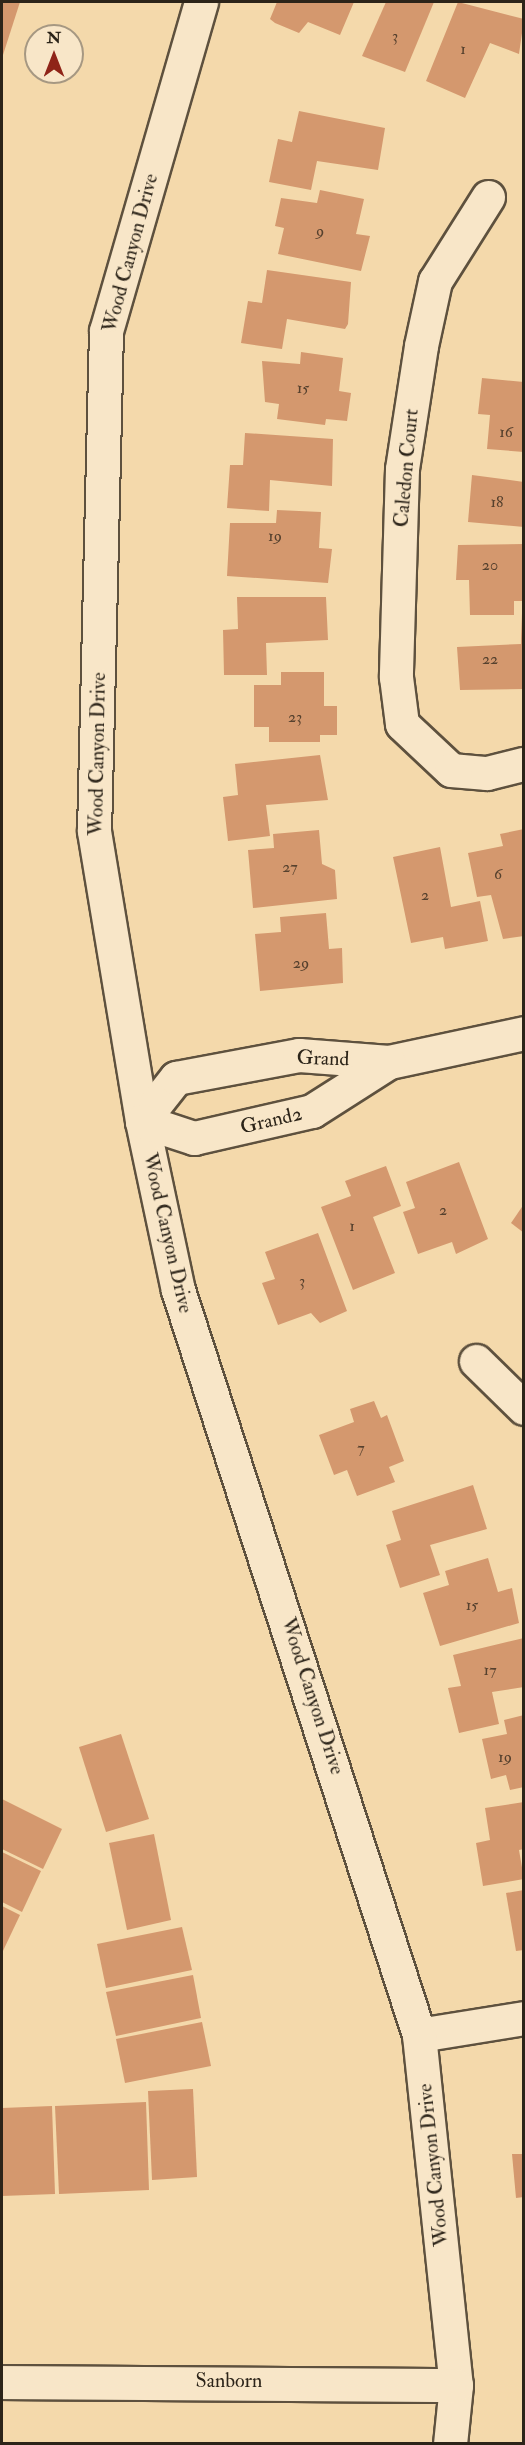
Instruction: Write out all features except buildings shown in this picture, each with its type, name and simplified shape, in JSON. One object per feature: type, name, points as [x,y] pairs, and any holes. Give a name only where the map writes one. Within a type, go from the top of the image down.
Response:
[{"type":"street","name":"Wood Canyon Drive","points":[[201,2],[106,331],[94,831],[142,1121],[178,1290],[419,2035],[456,2385],[450,2444]]},
{"type":"street","name":"Caledon Court","points":[[488,197],[435,281],[402,469],[396,677],[402,724],[422,748],[451,770],[487,773],[524,764]]},
{"type":"street","name":"Grand","points":[[142,1121],[176,1078],[299,1054],[389,1062],[524,1034]]},
{"type":"street","name":"Grand2","points":[[142,1121],[194,1138],[312,1111],[389,1062]]},
{"type":"street","points":[[476,1361],[524,1408]]},
{"type":"street","points":[[419,2035],[524,2018]]},
{"type":"street","name":"Sanborn","points":[[2,2382],[456,2385]]}]
